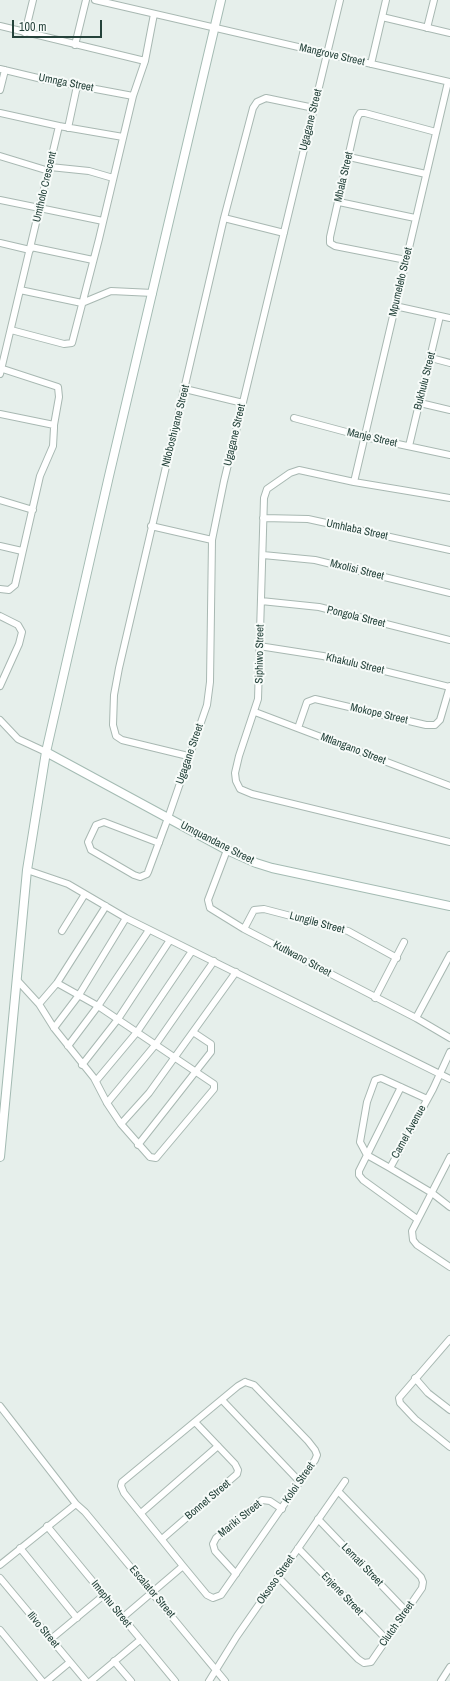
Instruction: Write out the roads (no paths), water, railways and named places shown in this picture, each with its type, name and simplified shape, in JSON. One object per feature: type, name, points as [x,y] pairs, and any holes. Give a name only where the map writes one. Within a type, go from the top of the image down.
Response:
[{"type":"street","points":[[25,33],[32,0]]},
{"type":"street","points":[[75,44],[86,0]]},
{"type":"street","name":"Mangrove Street","points":[[95,0],[449,82]]},
{"type":"street","points":[[0,1157],[27,870],[46,752],[221,0]]},
{"type":"street","name":"Ugagane Street","points":[[159,843],[104,822],[96,825],[88,842],[91,850],[134,875],[140,877],[145,876],[148,872],[159,843],[168,818],[209,696],[212,540],[243,403],[328,55],[339,0]]},
{"type":"street","points":[[372,64],[386,0]]},
{"type":"street","points":[[427,28],[434,0]]},
{"type":"street","points":[[11,330],[70,344],[103,221],[133,96],[145,61],[154,14]]},
{"type":"street","points":[[382,17],[450,33]]},
{"type":"street","points":[[0,26],[145,61]]},
{"type":"street","points":[[0,90],[2,69]]},
{"type":"street","name":"Umnga Street","points":[[2,69],[77,86],[133,96]]},
{"type":"street","name":"Mpumelelo Street","points":[[354,482],[396,306],[415,218],[449,82]]},
{"type":"street","points":[[68,128],[77,86]]},
{"type":"street","name":"Ntloboshiyane Street","points":[[188,756],[122,740],[116,736],[114,731],[114,695],[119,668],[224,218],[254,105],[266,98],[314,108]]},
{"type":"street","points":[[0,113],[68,128],[123,137]]},
{"type":"street","name":"Mbala Street","points":[[406,260],[332,245],[330,243],[330,236],[357,118],[360,113],[365,113],[436,132]]},
{"type":"street","name":"Umtholo Crescent","points":[[0,370],[11,330],[59,126]]},
{"type":"street","points":[[0,156],[49,169],[89,171],[113,178]]},
{"type":"street","points":[[349,157],[426,174]]},
{"type":"street","points":[[0,200],[103,221]]},
{"type":"street","points":[[339,202],[415,218]]},
{"type":"street","points":[[224,218],[284,233]]},
{"type":"street","points":[[0,243],[93,260]]},
{"type":"street","points":[[20,290],[82,303],[111,291],[153,293]]},
{"type":"street","points":[[396,306],[450,318]]},
{"type":"street","name":"Bukhulu Street","points":[[409,446],[440,316]]},
{"type":"street","points":[[431,358],[450,363]]},
{"type":"street","points":[[0,370],[58,387],[59,398],[54,425],[53,446],[40,476],[14,588],[9,590],[0,589]]},
{"type":"street","points":[[185,389],[243,403]]},
{"type":"street","points":[[420,403],[450,410]]},
{"type":"street","points":[[0,414],[54,425]]},
{"type":"street","name":"Manje Street","points":[[294,418],[365,437],[450,456]]},
{"type":"street","name":"Siphiwo Street","points":[[450,498],[354,482],[304,470],[295,470],[267,489],[264,498],[263,518],[259,690],[255,712],[236,765],[235,778],[240,789],[252,794],[450,842]]},
{"type":"street","points":[[0,500],[33,510]]},
{"type":"street","name":"Umhlaba Street","points":[[263,518],[308,519],[450,550]]},
{"type":"street","points":[[151,526],[212,540]]},
{"type":"street","points":[[0,546],[22,551]]},
{"type":"street","name":"Mxolisi Street","points":[[263,555],[316,560],[450,593]]},
{"type":"street","name":"Pongola Street","points":[[261,601],[319,607],[450,640]]},
{"type":"street","points":[[0,616],[18,625],[22,632],[19,644],[0,686]]},
{"type":"street","name":"Khakulu Street","points":[[259,646],[323,656],[450,687]]},
{"type":"street","name":"Mokope Street","points":[[298,728],[307,702],[315,699],[426,725],[435,725],[440,720],[450,687]]},
{"type":"street","name":"Mtlangano Street","points":[[255,712],[450,786]]},
{"type":"street","points":[[0,720],[18,739],[46,752]]},
{"type":"street","name":"Umquandane Street","points":[[46,752],[227,850],[272,868],[450,906]]},
{"type":"street","name":"Kutlwano Street","points":[[227,850],[208,900],[208,906],[244,929],[416,1018],[450,1038]]},
{"type":"street","points":[[27,870],[57,880],[149,930],[214,961],[450,1080]]},
{"type":"street","points":[[62,931],[84,894]]},
{"type":"street","points":[[39,1004],[57,983],[106,906]]},
{"type":"street","name":"Lungile Street","points":[[244,929],[254,910],[264,909],[348,931],[397,958]]},
{"type":"street","points":[[54,1028],[79,995],[126,918]]},
{"type":"street","points":[[68,1046],[98,1006],[149,930]]},
{"type":"street","points":[[82,1065],[118,1019],[170,940]]},
{"type":"street","points":[[375,998],[404,942]]},
{"type":"street","points":[[96,1081],[137,1032],[192,951]]},
{"type":"street","points":[[416,1018],[450,955]]},
{"type":"street","points":[[107,1103],[156,1044],[214,961]]},
{"type":"street","points":[[121,1124],[142,1102],[236,972]]},
{"type":"street","points":[[17,980],[39,1004],[54,1028],[96,1081],[107,1103],[121,1124],[138,1145],[152,1158],[156,1158],[214,1090],[215,1085],[213,1082],[98,1006],[57,983]]},
{"type":"street","points":[[138,1145],[210,1054],[212,1048],[209,1043],[193,1032]]},
{"type":"street","name":"Camel Avenue","points":[[450,1052],[390,1168],[432,1193],[450,1207]]},
{"type":"street","points":[[390,1168],[367,1155],[361,1146],[360,1137],[373,1082],[376,1079],[381,1078],[427,1099]]},
{"type":"street","points":[[401,1087],[359,1171],[360,1178],[417,1219]]},
{"type":"street","points":[[450,1157],[412,1231],[413,1240],[417,1245],[450,1267]]},
{"type":"street","points":[[450,1339],[400,1394],[400,1403],[424,1427],[450,1447]]},
{"type":"street","points":[[415,1378],[428,1393],[450,1410]]},
{"type":"street","name":"Koloi Street","points":[[252,1383],[308,1440],[317,1455],[316,1460],[221,1595],[213,1598],[207,1595],[122,1490],[122,1482],[222,1400],[242,1384],[252,1383]]},
{"type":"street","points":[[222,1400],[300,1482]]},
{"type":"street","name":"Escalator Street","points":[[0,1406],[76,1504],[226,1681]]},
{"type":"street","name":"Bonnet Street","points":[[162,1539],[237,1474],[235,1464],[195,1422]]},
{"type":"street","points":[[141,1513],[218,1446]]},
{"type":"street","name":"Oksoso Street","points":[[209,1681],[278,1577],[345,1481]]},
{"type":"street","name":"Clutch Street","points":[[278,1577],[361,1662],[367,1664],[371,1662],[422,1588],[422,1580],[338,1491]]},
{"type":"street","name":"Mariki Street","points":[[236,1574],[214,1551],[213,1544],[216,1538],[262,1500],[270,1501],[282,1509]]},
{"type":"street","points":[[0,1565],[76,1504]]},
{"type":"street","name":"Lemati Street","points":[[318,1519],[406,1611]]},
{"type":"street","name":"Imephu Street","points":[[47,1526],[175,1681]]},
{"type":"street","points":[[20,1548],[77,1618]]},
{"type":"street","name":"Enjene Street","points":[[298,1548],[387,1640]]},
{"type":"street","points":[[122,1618],[183,1566]]},
{"type":"street","name":"Ilivo Street","points":[[0,1578],[86,1681]]},
{"type":"street","points":[[51,1639],[104,1595]]},
{"type":"street","points":[[0,1630],[42,1681]]},
{"type":"street","points":[[91,1681],[140,1640]]},
{"type":"street","points":[[114,1661],[131,1681]]},
{"type":"street","points":[[47,1681],[70,1662]]},
{"type":"street","points":[[441,1681],[450,1668]]}]
